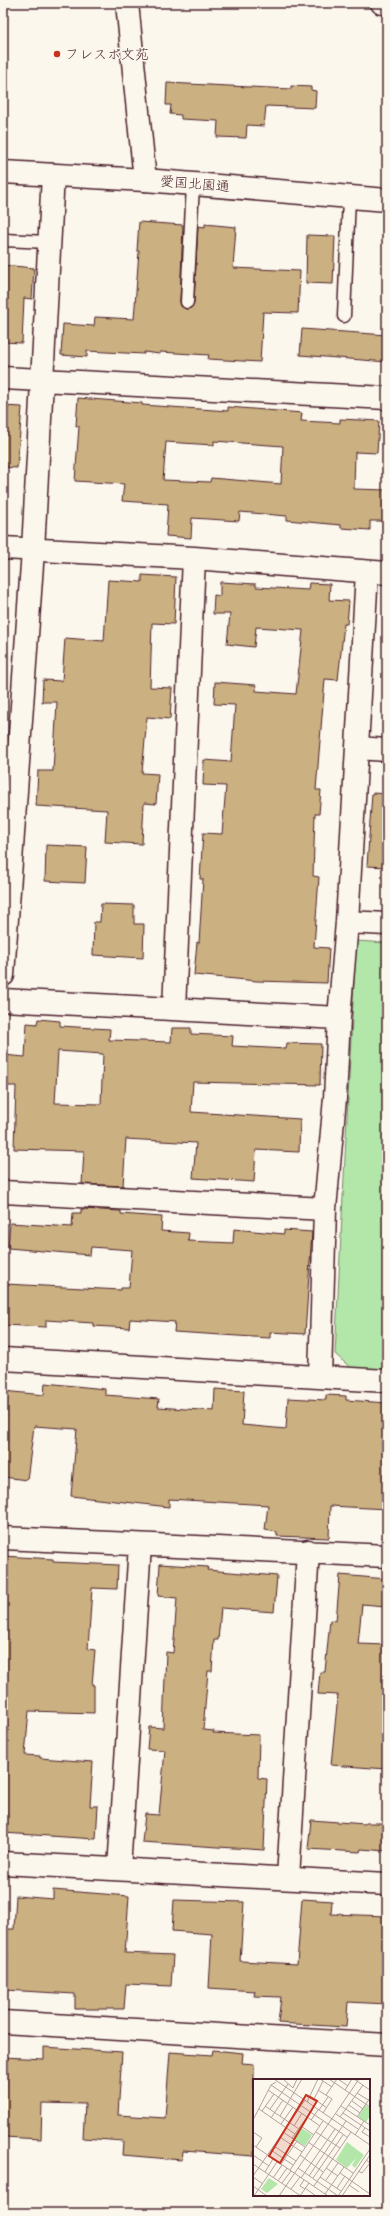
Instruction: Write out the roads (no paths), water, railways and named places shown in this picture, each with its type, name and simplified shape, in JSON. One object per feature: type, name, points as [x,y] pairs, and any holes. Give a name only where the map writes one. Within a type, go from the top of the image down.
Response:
[{"type":"street","points":[[128,3],[145,180]]},
{"type":"street","points":[[382,3],[387,3]]},
{"type":"street","name":"愛国北園通","points":[[3,172],[145,180],[387,200]]},
{"type":"street","points":[[3,975],[33,550],[48,242],[53,175]]},
{"type":"street","points":[[3,378],[387,398]]},
{"type":"street","points":[[3,548],[194,558],[377,573],[357,748],[335,1098],[325,1209],[320,1377]]},
{"type":"street","points":[[174,1009],[194,558]]},
{"type":"street","points":[[357,748],[387,750]]},
{"type":"street","points":[[347,922],[387,924]]},
{"type":"street","points":[[3,1000],[339,1018]]},
{"type":"street","points":[[3,1192],[325,1209]]},
{"type":"street","points":[[3,1359],[387,1381]]},
{"type":"street","points":[[3,1538],[140,1546],[308,1551],[387,1556]]},
{"type":"street","points":[[119,1869],[140,1546]]},
{"type":"street","points":[[288,1878],[308,1551]]},
{"type":"street","points":[[3,1863],[387,1884]]},
{"type":"street","points":[[3,2022],[387,2045]]},
{"type":"lane","points":[[187,302],[193,184]]},
{"type":"lane","points":[[344,316],[349,198]]},
{"type":"lane","points":[[3,240],[48,242]]},
{"type":"place","name":"フレスポ文苑","points":[[57,54]]}]
